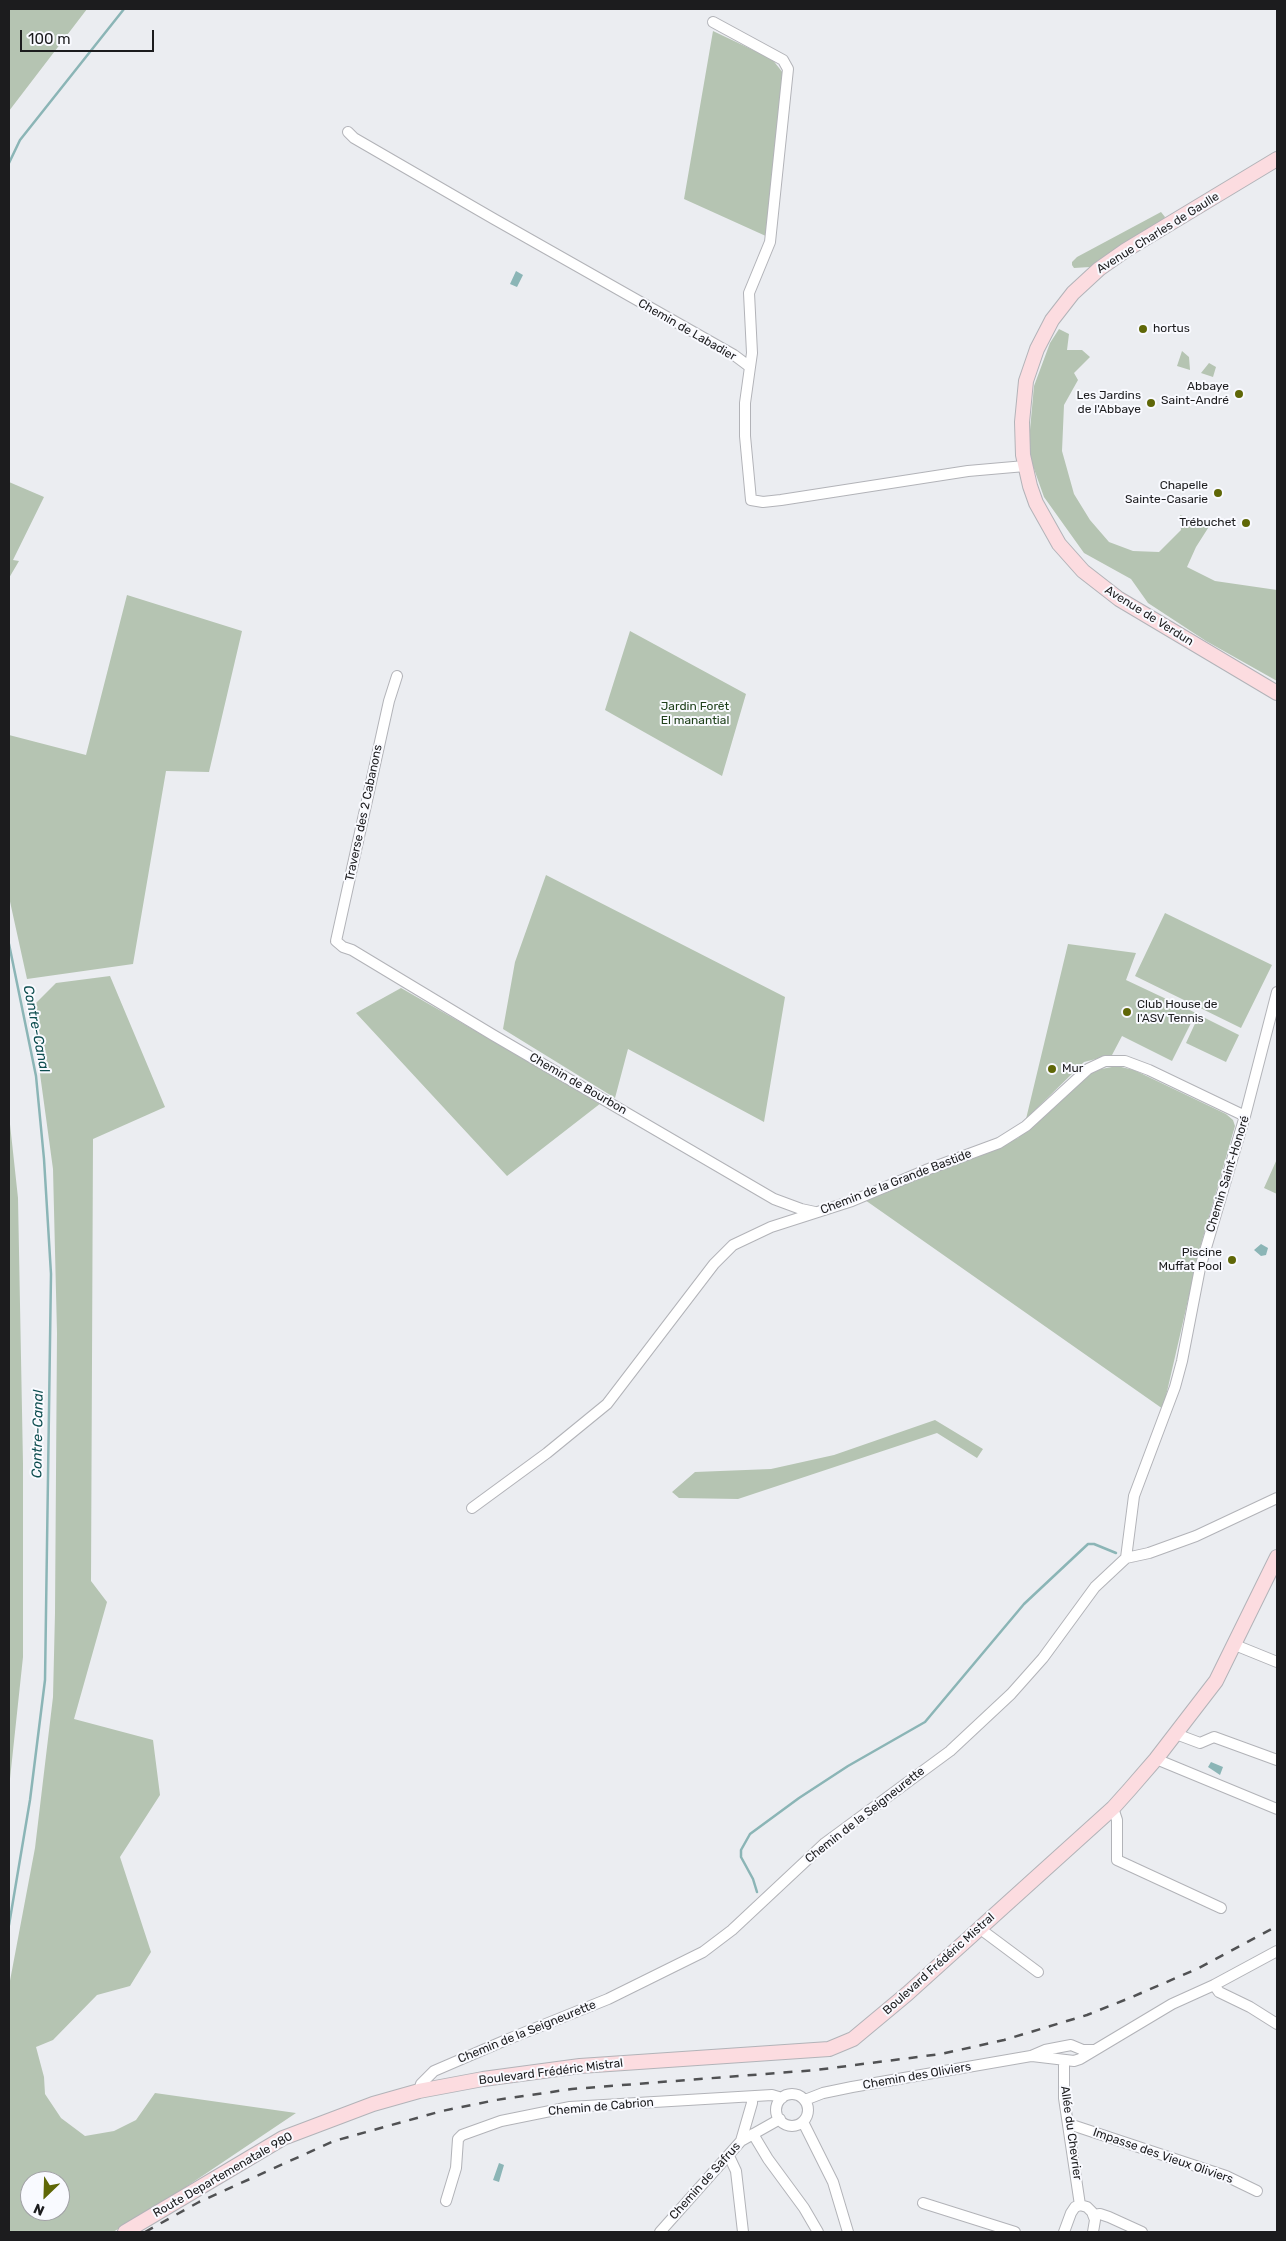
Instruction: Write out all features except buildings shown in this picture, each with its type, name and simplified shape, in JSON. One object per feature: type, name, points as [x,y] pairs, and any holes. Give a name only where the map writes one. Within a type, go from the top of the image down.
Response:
[{"type":"main road","name":"Avenue Charles de Gaulle","points":[[1025,466],[1022,422],[1026,382],[1042,337],[1073,294],[1099,269],[1126,250],[1277,159]]},
{"type":"main road","name":"Avenue de Verdun","points":[[1025,466],[1030,486],[1047,525],[1059,544],[1083,571],[1119,599],[1245,676],[1277,698]]},
{"type":"main road","name":"Avenue de Verdun","points":[[1245,676],[1277,693]]},
{"type":"main road","name":"Boulevard Frédéric Mistral","points":[[437,2087],[580,2066],[829,2049],[852,2039],[1113,1808],[1156,1759],[1216,1681],[1236,1645],[1277,1558]]},
{"type":"main road","name":"Route Departemenatale 980","points":[[128,2232],[283,2138],[302,2129],[373,2104],[437,2087]]},
{"type":"street","points":[[713,22],[783,60],[788,69],[770,242],[749,293],[752,353],[750,367]]},
{"type":"street","name":"Chemin de Labadier","points":[[348,132],[494,219],[734,355],[750,367],[745,403],[745,436],[751,500],[763,502],[781,500],[968,471],[1025,466]]},
{"type":"street","name":"Traverse des 2 Cabanons","points":[[343,947],[336,941],[389,701],[397,676]]},
{"type":"street","name":"Chemin de Bourbon","points":[[343,947],[352,950],[493,1035],[774,1198],[801,1209],[817,1212]]},
{"type":"street","name":"Chemin Saint-Honoré","points":[[1126,1558],[1134,1496],[1175,1387],[1182,1361],[1200,1268],[1245,1116],[1277,992]]},
{"type":"street","name":"Chemin de la Grande Bastide","points":[[472,1508],[547,1453],[607,1404],[714,1264],[733,1244],[771,1227],[852,1201],[926,1170],[999,1143],[1026,1126],[1088,1069],[1104,1061],[1125,1062],[1149,1070],[1245,1116]]},
{"type":"street","points":[[1126,1558],[1150,1554],[1196,1536],[1277,1498]]},
{"type":"street","name":"Chemin de la Seigneurette","points":[[419,2091],[421,2084],[434,2071],[608,1999],[703,1952],[732,1930],[825,1843],[950,1751],[1011,1694],[1042,1658],[1096,1587],[1126,1558]]},
{"type":"street","points":[[1236,1645],[1277,1662]]},
{"type":"street","points":[[1176,1734],[1200,1744],[1214,1737],[1277,1760]]},
{"type":"street","points":[[1156,1759],[1277,1809]]},
{"type":"street","points":[[1113,1808],[1118,1820],[1116,1860],[1221,1908]]},
{"type":"street","points":[[979,1928],[1038,1972]]},
{"type":"street","name":"Chemin des Oliviers","points":[[1031,2056],[1064,2060],[1080,2059],[1172,2004],[1214,1985],[1277,1951]]},
{"type":"street","points":[[1214,1985],[1219,1992],[1250,2007],[1277,2024]]},
{"type":"street","name":"Chemin des Oliviers","points":[[805,2100],[823,2093],[852,2087],[1031,2056],[1045,2050],[1071,2045],[1083,2050],[1096,2050]]},
{"type":"street","name":"Allée du Chevrier","points":[[1064,2060],[1064,2098],[1080,2205]]},
{"type":"street","points":[[794,2094],[805,2100],[808,2111],[803,2122],[791,2126],[780,2119],[777,2106],[782,2098],[794,2094]]},
{"type":"street","name":"Chemin de Cabrion","points":[[446,2201],[456,2168],[458,2139],[462,2135],[501,2121],[570,2107],[772,2095],[782,2098]]},
{"type":"street","points":[[741,2141],[752,2103],[752,2096]]},
{"type":"street","name":"Chemin de Safrus","points":[[660,2232],[741,2141],[780,2119]]},
{"type":"street","points":[[803,2122],[834,2182],[848,2232]]},
{"type":"street","name":"Impasse des Vieux Oliviers","points":[[1069,2124],[1226,2176],[1257,2191]]},
{"type":"street","points":[[753,2134],[768,2159],[804,2208],[818,2232]]},
{"type":"street","points":[[729,2156],[736,2171],[743,2232]]},
{"type":"street","points":[[923,2203],[1015,2232]]},
{"type":"street","points":[[1064,2232],[1075,2207],[1080,2205],[1087,2207],[1093,2215],[1095,2220],[1093,2232]]},
{"type":"street","points":[[1093,2215],[1100,2214],[1109,2217],[1142,2232]]},
{"type":"green space","points":[[9,9],[87,9],[9,111]]},
{"type":"green space","points":[[713,31],[772,59],[783,73],[768,237],[684,199]]},
{"type":"green space","points":[[1161,212],[1165,217],[1162,222],[1090,267],[1074,268],[1072,265],[1072,262],[1077,257]]},
{"type":"green space","points":[[1059,329],[1069,334],[1067,350],[1082,350],[1090,357],[1074,373],[1078,380],[1064,405],[1062,451],[1074,494],[1090,520],[1109,542],[1133,551],[1159,552],[1181,530],[1180,515],[1210,525],[1196,547],[1187,567],[1215,581],[1277,590],[1277,681],[1206,641],[1148,603],[1131,579],[1084,553],[1044,497],[1028,452],[1034,386],[1050,343]]},
{"type":"green space","points":[[1182,351],[1189,357],[1190,370],[1177,366]]},
{"type":"green space","points":[[1209,363],[1216,367],[1213,377],[1201,373]]},
{"type":"green space","points":[[9,482],[44,497],[13,560],[19,561],[9,578]]},
{"type":"green space","points":[[127,595],[242,631],[209,772],[166,771],[133,964],[27,979],[9,897],[9,735],[86,755]]},
{"type":"green space","name":"Jardin Forêt El manantial","points":[[630,631],[746,694],[722,776],[605,710]]},
{"type":"green space","points":[[546,875],[785,997],[764,1122],[628,1049],[615,1098],[503,1029],[515,962]]},
{"type":"green space","points":[[1165,913],[1272,965],[1241,1028],[1135,976]]},
{"type":"green space","points":[[1068,944],[1136,953],[1126,980],[1196,1013],[1172,1061],[1122,1036],[1112,1055],[1084,1062],[1026,1119]]},
{"type":"green space","points":[[110,976],[165,1107],[93,1139],[91,1581],[107,1602],[74,1719],[153,1740],[160,1795],[120,1857],[151,1952],[130,1986],[97,1995],[53,2040],[36,2047],[44,2077],[45,2094],[61,2118],[85,2136],[114,2131],[136,2120],[155,2093],[296,2113],[159,2205],[113,2232],[9,2232],[9,1986],[35,1848],[53,1697],[55,1613],[57,1333],[53,1169],[31,1008],[56,983]]},
{"type":"green space","points":[[401,988],[601,1103],[507,1176],[356,1013]]},
{"type":"green space","points":[[1199,1015],[1239,1035],[1226,1062],[1186,1043]]},
{"type":"green space","points":[[1117,1066],[1134,1070],[1226,1114],[1233,1120],[1235,1126],[1200,1248],[1163,1409],[865,1200],[1018,1138],[1078,1079],[1091,1071]]},
{"type":"green space","points":[[9,1115],[18,1198],[23,1464],[23,1657],[9,1788]]},
{"type":"green space","points":[[1277,1159],[1277,1194],[1264,1188]]},
{"type":"green space","points":[[935,1420],[983,1449],[977,1458],[937,1433],[738,1499],[679,1498],[672,1492],[695,1472],[771,1469],[834,1455]]},
{"type":"water","points":[[516,271],[523,275],[517,287],[510,284]]},
{"type":"water","points":[[1261,1244],[1268,1248],[1266,1255],[1261,1256],[1254,1250]]},
{"type":"water","points":[[1211,1762],[1223,1767],[1220,1775],[1208,1767]]},
{"type":"water","points":[[499,2163],[504,2165],[499,2182],[493,2180]]},
{"type":"waterway","name":"Contre-Canal","points":[[9,163],[20,140],[124,9]]},
{"type":"waterway","name":"Contre-Canal","points":[[9,944],[36,1076],[44,1159],[51,1274],[45,1680],[30,1800],[9,1925]]},
{"type":"waterway","points":[[757,1892],[753,1879],[741,1857],[741,1850],[750,1834],[799,1798],[848,1766],[925,1722],[1024,1604],[1088,1544],[1094,1544],[1116,1553]]},
{"type":"railway","points":[[145,2232],[199,2202],[334,2141],[442,2111],[496,2100],[572,2089],[816,2070],[941,2054],[1004,2040],[1087,2015],[1199,1968],[1277,1926]]},
{"type":"place","name":"hortus","points":[[1143,329]]},
{"type":"place","name":"Abbaye Saint-André","points":[[1239,394]]},
{"type":"place","name":"Les Jardins de l'Abbaye","points":[[1151,403]]},
{"type":"place","name":"Chapelle Sainte-Casarie","points":[[1218,493]]},
{"type":"place","name":"Trébuchet","points":[[1246,523]]},
{"type":"place","name":"Club House de l'ASV Tennis","points":[[1127,1012]]},
{"type":"place","name":"Mur","points":[[1052,1069]]},
{"type":"place","name":"Piscine Muffat Pool","points":[[1232,1260]]}]
